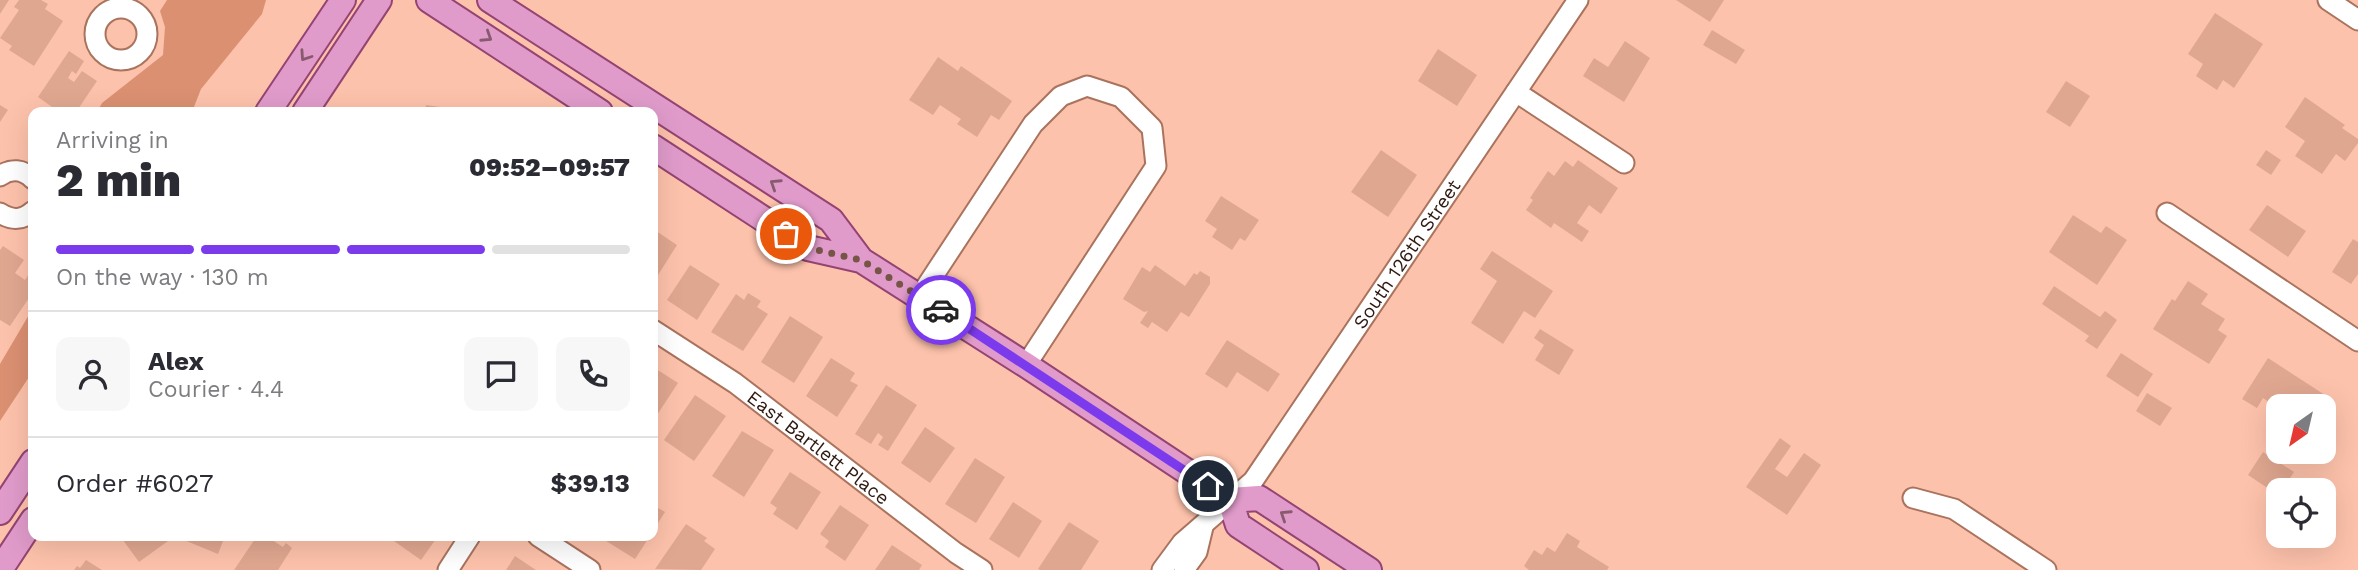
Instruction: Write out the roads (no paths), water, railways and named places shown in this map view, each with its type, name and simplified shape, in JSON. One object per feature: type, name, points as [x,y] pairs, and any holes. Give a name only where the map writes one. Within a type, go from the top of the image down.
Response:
[{"type":"main road","points":[[271,107],[343,0]]},
{"type":"main road","points":[[307,107],[379,0]]},
{"type":"main road","points":[[429,0],[592,107]]},
{"type":"main road","points":[[490,0],[656,107]]},
{"type":"main road","points":[[658,108],[831,220],[861,260]]},
{"type":"main road","points":[[658,150],[808,248],[861,260],[920,296],[1230,500],[1259,498],[1369,570]]},
{"type":"main road","points":[[0,512],[28,470]]},
{"type":"main road","points":[[1230,500],[1238,525],[1306,570]]},
{"type":"main road","points":[[0,570],[28,528]]},
{"type":"street","name":"South 126th Street","points":[[1162,570],[1182,542],[1203,527],[1253,481],[1578,0]]},
{"type":"street","points":[[2328,0],[2358,20]]},
{"type":"street","points":[[920,296],[1033,124],[1061,96],[1087,86],[1121,97],[1152,128],[1156,166],[1026,365]]},
{"type":"street","points":[[1516,92],[1623,163]]},
{"type":"street","points":[[0,176],[14,170],[28,175]]},
{"type":"street","points":[[0,213],[13,219],[28,215]]},
{"type":"street","points":[[2167,213],[2358,341]]},
{"type":"street","name":"East Bartlett Place","points":[[658,333],[735,383],[956,553],[982,570]]},
{"type":"street","points":[[1913,498],[1954,509],[2046,570]]},
{"type":"street","points":[[1184,570],[1197,552],[1203,527]]},
{"type":"street","points":[[448,570],[467,541]]},
{"type":"street","points":[[546,541],[590,570]]}]
